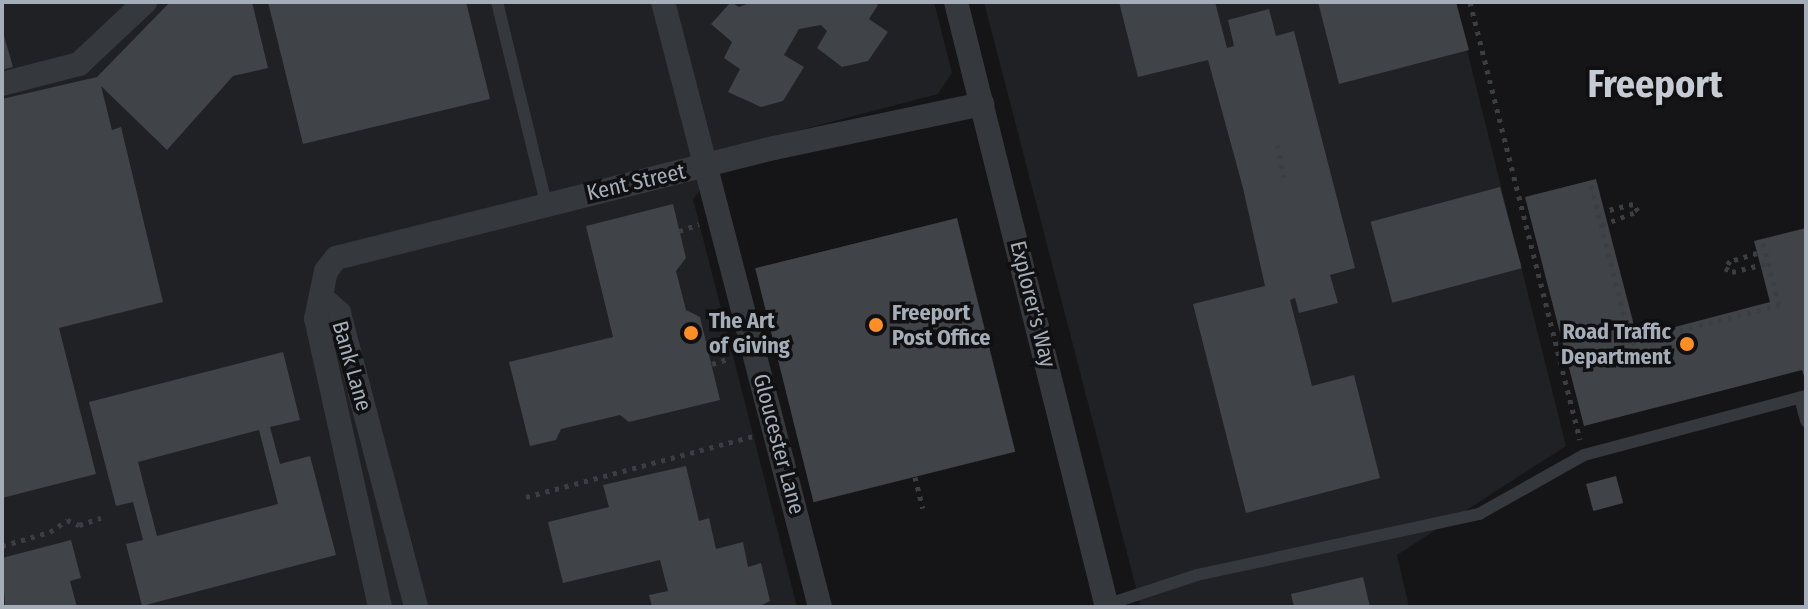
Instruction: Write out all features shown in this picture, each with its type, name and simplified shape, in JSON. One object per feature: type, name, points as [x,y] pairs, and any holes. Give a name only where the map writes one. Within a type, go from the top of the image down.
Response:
[{"type":"street","points":[[2,84],[79,64],[145,2]]},
{"type":"street","name":"Gloucester Lane","points":[[663,2],[820,607]]},
{"type":"street","name":"Explorer's Way","points":[[956,2],[1103,606]]},
{"type":"street","name":"Kent Street","points":[[322,298],[326,271],[342,254],[705,165],[982,104]]},
{"type":"street","name":"Bank Lane","points":[[380,607],[316,319],[322,298],[339,313],[416,607]]},
{"type":"lane","points":[[497,2],[546,203]]},
{"type":"lane","points":[[1103,606],[1197,575],[1479,514],[1584,455],[1803,397],[1806,421]]},
{"type":"path","points":[[1470,2],[1564,360],[1584,455]]},
{"type":"path","points":[[1277,145],[1284,177]]},
{"type":"path","points":[[1592,184],[1633,341],[1777,304],[1762,243],[1779,305],[1631,343],[1601,225],[1592,184]]},
{"type":"path","points":[[1601,225],[1633,217],[1638,211],[1633,204],[1605,211]]},
{"type":"path","points":[[1757,253],[1730,261],[1725,268],[1732,272],[1768,263]]},
{"type":"path","points":[[526,497],[776,430]]},
{"type":"path","points":[[915,477],[923,508]]},
{"type":"path","points":[[2,546],[50,532],[67,520],[79,525],[101,518]]},
{"type":"shaded area","points":[[2,2],[934,2],[952,73],[938,94],[735,147],[693,199],[797,607],[2,607]]},
{"type":"shaded area","points":[[984,2],[1455,2],[1566,446],[1397,555],[1409,607],[1141,607]]},
{"type":"building","points":[[170,2],[252,2],[268,68],[233,76],[167,150],[101,86],[112,130],[121,127],[163,302],[59,328],[96,474],[2,498],[2,99],[97,77]]},
{"type":"building","points":[[268,2],[466,2],[490,99],[303,144]]},
{"type":"building","points":[[731,2],[739,7],[752,2],[873,2],[878,5],[869,19],[888,32],[868,61],[842,67],[817,48],[827,31],[821,25],[799,29],[784,55],[804,67],[783,101],[761,107],[728,92],[740,69],[724,58],[732,42],[711,24]]},
{"type":"building","points":[[1119,2],[1215,2],[1227,48],[1234,46],[1228,20],[1269,9],[1276,36],[1294,31],[1355,268],[1330,275],[1338,303],[1299,313],[1295,298],[1290,300],[1312,386],[1354,375],[1380,478],[1246,513],[1193,304],[1265,286],[1243,188],[1208,60],[1138,77]]},
{"type":"building","points":[[1318,2],[1456,2],[1469,50],[1339,84]]},
{"type":"building","points":[[2,29],[13,67],[2,70]]},
{"type":"building","points":[[1596,179],[1637,337],[1770,302],[1754,241],[1806,228],[1806,382],[1802,370],[1584,426],[1525,197]]},
{"type":"building","points":[[1500,187],[1522,268],[1392,303],[1371,222]]},
{"type":"building","points":[[673,204],[686,258],[676,271],[686,310],[700,317],[720,400],[629,422],[620,415],[561,429],[556,440],[530,446],[509,362],[613,337],[586,226]]},
{"type":"building","name":"Freeport Post Office","points":[[957,218],[1015,452],[813,502],[755,268]]},
{"type":"building","points":[[283,352],[300,420],[270,427],[280,464],[310,456],[336,555],[142,606],[126,544],[143,540],[133,502],[116,506],[89,402]],"holes":[[[259,430],[278,504],[157,536],[138,462]]]},
{"type":"building","points":[[686,466],[699,521],[709,518],[716,549],[743,542],[748,567],[761,563],[770,601],[758,607],[652,607],[649,595],[668,591],[660,560],[563,583],[548,522],[609,507],[603,485]]},
{"type":"building","points":[[1616,476],[1623,503],[1593,511],[1586,484]]},
{"type":"building","points":[[71,540],[81,578],[70,581],[77,607],[5,607],[2,558]]},
{"type":"building","points":[[1363,577],[1370,607],[1294,607],[1291,594]]},
{"type":"place","name":"Freeport Post Office","points":[[876,325]]},
{"type":"place","name":"The Art of Giving","points":[[691,333]]},
{"type":"place","name":"Road Traffic Department","points":[[1687,344]]},
{"type":"district","name":"Freeport","points":[[1655,85]]}]
